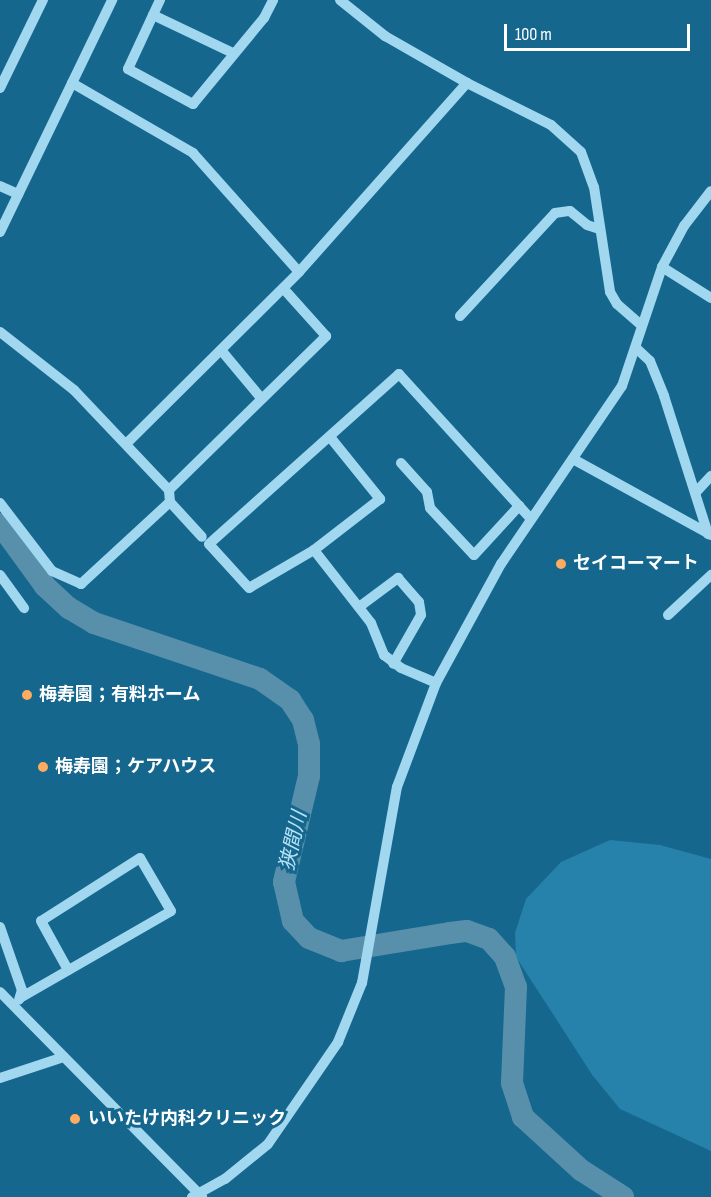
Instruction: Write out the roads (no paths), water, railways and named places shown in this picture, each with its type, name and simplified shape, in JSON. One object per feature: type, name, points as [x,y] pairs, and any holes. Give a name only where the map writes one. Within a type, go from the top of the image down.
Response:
[{"type":"street","points":[[0,88],[43,0]]},
{"type":"street","points":[[0,232],[112,0]]},
{"type":"street","points":[[160,0],[128,69],[194,104],[233,53],[264,18],[273,0]]},
{"type":"street","points":[[340,0],[385,36],[467,83],[545,121],[580,152],[594,187],[610,292],[617,304],[640,324]]},
{"type":"street","points":[[153,15],[233,53]]},
{"type":"street","points":[[72,83],[193,153],[298,272]]},
{"type":"street","points":[[126,444],[283,288],[467,83]]},
{"type":"street","points":[[0,186],[18,194]]},
{"type":"street","points":[[0,992],[18,1002],[64,1057],[198,1196],[250,1161],[290,1117],[338,1042],[362,983],[374,928],[398,787],[415,731],[436,683],[501,564],[622,386],[636,348],[640,324],[662,267],[684,226],[711,191]]},
{"type":"street","points":[[460,316],[555,213],[570,211],[587,225],[599,229]]},
{"type":"street","points":[[662,267],[711,298]]},
{"type":"street","points":[[0,503],[52,571],[81,584],[169,496],[261,398],[326,336],[283,288]]},
{"type":"street","points":[[0,332],[74,390],[126,444],[202,537]]},
{"type":"street","points":[[636,348],[650,361],[664,396],[710,535]]},
{"type":"street","points":[[221,350],[261,398]]},
{"type":"street","points":[[330,436],[380,499],[314,550],[249,588],[209,544],[330,436],[399,375],[531,519]]},
{"type":"street","points":[[573,459],[710,535]]},
{"type":"street","points":[[401,463],[426,492],[430,508],[474,555],[519,506]]},
{"type":"street","points":[[697,491],[711,476]]},
{"type":"street","points":[[314,550],[371,623],[384,655],[393,664],[436,683]]},
{"type":"street","points":[[0,575],[24,608]]},
{"type":"street","points":[[668,615],[711,575]]},
{"type":"street","points":[[359,607],[398,578],[419,602],[421,615],[393,664]]},
{"type":"street","points":[[18,1002],[68,970],[171,911],[140,858],[41,921],[68,970]]},
{"type":"street","points":[[0,927],[22,990],[18,1002]]},
{"type":"street","points":[[0,1078],[64,1057]]},
{"type":"waterway","name":"狭間川","points":[[0,524],[45,586],[69,608],[94,623],[260,679],[290,700],[303,720],[309,744],[309,776],[284,882],[293,921],[309,938],[341,951],[467,931],[489,939],[505,957],[516,987],[512,1083],[523,1117],[581,1170],[623,1197]]},
{"type":"place","name":"セイコーマート","points":[[561,564]]},
{"type":"place","name":"梅寿園；有料ホーム","points":[[27,695]]},
{"type":"place","name":"梅寿園；ケアハウス","points":[[43,767]]},
{"type":"place","name":"いいたけ内科クリニック","points":[[75,1119]]}]
